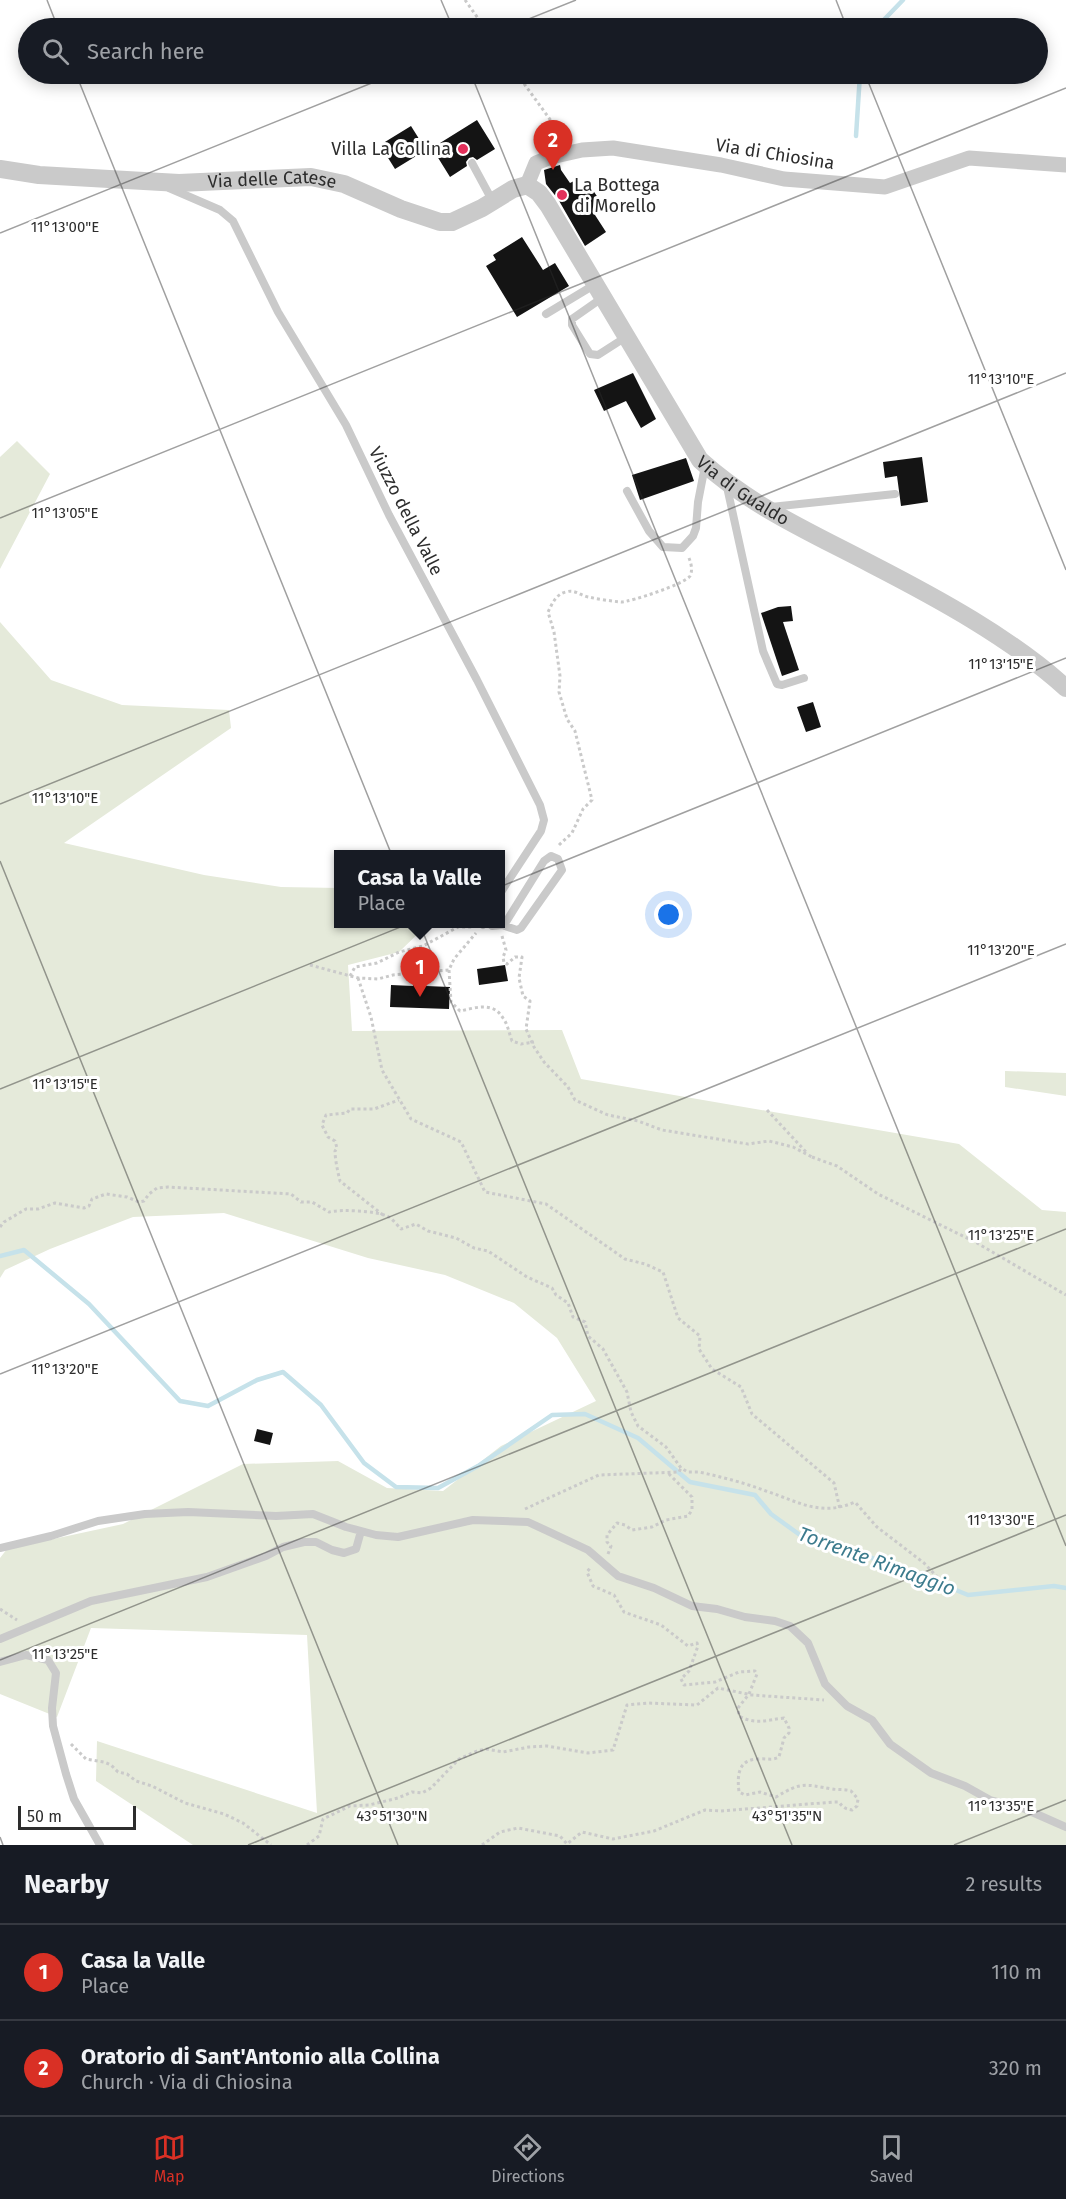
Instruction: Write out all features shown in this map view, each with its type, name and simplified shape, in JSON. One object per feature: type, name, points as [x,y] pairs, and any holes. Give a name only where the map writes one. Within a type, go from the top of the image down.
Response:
[{"type":"street","name":"Via di Chiosina","points":[[527,186],[536,163],[573,152],[613,148],[721,165],[784,179],[885,187],[969,158],[1066,165]]},
{"type":"street","name":"Via delle Catese","points":[[0,169],[39,175],[157,183],[311,177],[344,184],[401,209],[440,222],[452,222],[482,208],[513,189],[527,186]]},
{"type":"street","name":"Via di Gualdo","points":[[527,186],[538,193],[548,205],[700,460],[726,482],[762,507],[873,565],[965,617],[1042,667],[1066,688]]},
{"type":"lane","points":[[472,163],[492,200]]},
{"type":"lane","name":"Viuzzo della Valle","points":[[157,183],[220,210],[233,221],[278,312],[346,425],[389,515],[477,680],[540,805],[544,820],[541,831],[505,886]]},
{"type":"lane","points":[[546,314],[599,291]]},
{"type":"lane","points":[[599,291],[572,319],[572,325],[578,335],[590,354],[595,356],[627,337]]},
{"type":"lane","points":[[627,491],[649,531],[663,547],[682,548],[693,536],[696,528],[705,464]]},
{"type":"lane","points":[[726,482],[762,651],[777,684],[782,685],[804,678]]},
{"type":"lane","points":[[762,507],[895,494]]},
{"type":"lane","points":[[503,928],[517,930],[521,928],[562,870],[562,866],[555,857],[551,856],[544,861],[505,922]]},
{"type":"lane","points":[[0,1548],[51,1536],[98,1521],[145,1514],[188,1512],[276,1516],[313,1514],[375,1535],[398,1537],[473,1520],[528,1522],[588,1550],[618,1576],[654,1588],[692,1606],[717,1609],[745,1617],[775,1620],[790,1626],[808,1642],[825,1684],[847,1706],[872,1720],[890,1744],[931,1773],[965,1786],[990,1800],[1025,1809],[1066,1827]]},
{"type":"lane","points":[[0,1639],[91,1601],[207,1577],[266,1556],[283,1547],[316,1542],[344,1553],[356,1549],[361,1531]]},
{"type":"lane","points":[[0,1662],[26,1655],[48,1660],[56,1673],[52,1708],[56,1738],[74,1799],[100,1845]]},
{"type":"path","points":[[465,0],[478,18]]},
{"type":"path","points":[[524,84],[573,152]]},
{"type":"path","points":[[559,845],[573,833],[583,809],[592,800],[586,782],[580,747],[575,731],[567,719],[559,692],[560,676],[554,632],[548,612],[557,596],[566,591],[576,591],[586,597],[628,602],[687,579],[690,576],[691,563],[685,545]]},
{"type":"path","points":[[350,976],[355,966],[377,963],[399,952],[423,946],[456,928]]},
{"type":"path","points":[[487,928],[454,959],[449,969],[451,1002],[460,1011],[482,1006],[490,1007],[504,1018],[512,1041],[521,1044],[534,1042]]},
{"type":"path","points":[[492,928],[501,934],[506,950],[503,957],[504,963],[507,964],[515,957],[522,957],[519,978],[523,996],[530,1001],[526,1029],[544,1062],[568,1087],[575,1100],[608,1115],[638,1120],[662,1130],[748,1144],[769,1142],[793,1148],[837,1166],[878,1194],[977,1243],[1066,1295]]},
{"type":"path","points":[[310,965],[358,978],[378,979],[393,975],[449,969]]},
{"type":"path","points":[[358,978],[371,1017],[382,1070],[411,1119],[461,1142],[485,1192],[546,1204],[625,1259],[663,1272],[678,1318],[700,1336],[699,1349],[712,1369],[741,1387],[752,1414],[834,1484],[840,1509]]},
{"type":"path","points":[[383,1215],[340,1181],[335,1156],[338,1148],[333,1138],[328,1137],[322,1125],[326,1115],[329,1114],[347,1113],[350,1109],[374,1109],[399,1100]]},
{"type":"path","points":[[767,1110],[812,1157]]},
{"type":"path","points":[[0,1227],[4,1222],[26,1209],[38,1209],[55,1203],[84,1208],[89,1206],[92,1198],[106,1194],[127,1197],[139,1202],[144,1201],[157,1188],[168,1187],[291,1194],[301,1202],[312,1202],[329,1212],[336,1210],[389,1216],[401,1229],[416,1224],[428,1231],[456,1238],[474,1248],[488,1251],[527,1277],[552,1288],[568,1303],[573,1317],[585,1322],[588,1336],[603,1349],[627,1392],[631,1412],[638,1426],[666,1447],[681,1468],[688,1472],[699,1472],[767,1491],[812,1508],[840,1509],[855,1502],[877,1527],[924,1563],[942,1582]]},
{"type":"path","points":[[510,1520],[525,1509],[599,1475],[668,1473],[678,1472],[681,1468]]},
{"type":"path","points":[[482,1845],[500,1832],[518,1828],[560,1836],[567,1844],[582,1832],[613,1839],[654,1831],[705,1810],[721,1811],[834,1802],[839,1802],[844,1809],[852,1810],[857,1806],[858,1799],[851,1791],[802,1784],[776,1797],[760,1792],[745,1795],[739,1792],[738,1770],[741,1765],[754,1759],[779,1757],[784,1738],[789,1733],[784,1718],[760,1722],[748,1721],[739,1716],[738,1708],[749,1694],[757,1674],[754,1671],[739,1672],[715,1682],[687,1686],[681,1683],[681,1679],[689,1671],[697,1643],[688,1646],[661,1625],[624,1612],[614,1595],[593,1586],[587,1572],[603,1553],[610,1554],[611,1546],[607,1542],[607,1535],[617,1523],[633,1530],[642,1529],[688,1515],[692,1510],[692,1497],[668,1473]]},
{"type":"path","points":[[0,1609],[17,1620],[22,1629]]},
{"type":"path","points":[[307,1845],[319,1836],[323,1819],[350,1806],[369,1805],[412,1792],[422,1793],[431,1788],[459,1759],[477,1751],[486,1749],[503,1752],[547,1746],[588,1753],[613,1750],[627,1705],[648,1703],[697,1705],[718,1688],[749,1694],[841,1700]]},
{"type":"path","points":[[56,1738],[67,1739],[75,1751],[86,1760],[104,1762],[118,1772],[127,1774],[136,1781],[152,1786],[185,1803],[224,1814],[243,1823],[271,1845]]},
{"type":"green space","points":[[17,441],[50,474],[0,569],[0,457]]},
{"type":"green space","points":[[0,622],[51,680],[122,705],[229,710],[231,728],[64,843],[204,875],[281,887],[334,888],[334,928],[424,928],[399,952],[348,965],[352,1031],[562,1030],[581,1079],[959,1144],[1042,1210],[1066,1212],[1066,1845],[193,1845],[96,1781],[97,1741],[317,1813],[307,1635],[91,1628],[57,1717],[0,1694],[0,1558],[7,1549],[123,1524],[243,1464],[338,1461],[387,1488],[443,1491],[501,1446],[596,1401],[557,1338],[514,1303],[445,1275],[368,1258],[224,1213],[133,1217],[50,1249],[5,1270],[0,1278]]},
{"type":"green space","points":[[1005,1071],[1066,1073],[1066,1096],[1005,1087]]},
{"type":"building","name":"Villa La Collina","points":[[477,120],[495,149],[477,160],[473,157],[469,158],[466,162],[467,166],[450,177],[432,148]]},
{"type":"building","points":[[411,126],[426,150],[395,169],[380,145]]},
{"type":"building","points":[[560,165],[570,183],[574,181],[580,190],[588,183],[605,208],[595,215],[606,232],[585,246],[558,199],[546,184],[544,170]]},
{"type":"building","points":[[522,237],[543,270],[555,263],[569,286],[517,317],[486,266],[496,260],[493,255]]},
{"type":"building","points":[[633,373],[656,419],[641,428],[626,401],[604,411],[594,390]]},
{"type":"building","points":[[922,457],[928,502],[901,506],[897,476],[885,478],[883,462]]},
{"type":"building","points":[[686,458],[694,481],[640,500],[632,475]]},
{"type":"building","points":[[791,606],[793,621],[783,622],[799,670],[782,676],[761,613],[778,607]]},
{"type":"building","points":[[813,702],[821,727],[806,732],[797,707]]},
{"type":"building","points":[[505,965],[508,981],[479,985],[477,969]]},
{"type":"building","points":[[414,976],[426,976],[426,986],[450,987],[449,1009],[390,1007],[391,985],[413,986]]},
{"type":"building","points":[[257,1429],[273,1433],[270,1445],[254,1441]]},
{"type":"waterway","points":[[886,18],[903,0]]},
{"type":"waterway","points":[[856,136],[859,84]]},
{"type":"waterway","name":"Torrente Rimaggio","points":[[0,1256],[24,1250],[89,1304],[180,1401],[208,1406],[257,1380],[283,1372],[321,1405],[364,1463],[396,1487],[438,1488],[478,1466],[552,1415],[585,1414],[638,1438],[690,1482],[755,1495],[771,1514],[800,1535],[900,1567],[968,1595],[1054,1586],[1066,1588]]},
{"type":"place","name":"Villa La Collina","points":[[463,149]]},
{"type":"place","name":"Oratorio di Sant'Antonio alla Collina","points":[[553,170]]},
{"type":"place","name":"La Bottega di Morello","points":[[562,195]]},
{"type":"place","name":"Casa la Valle","points":[[420,997]]}]
